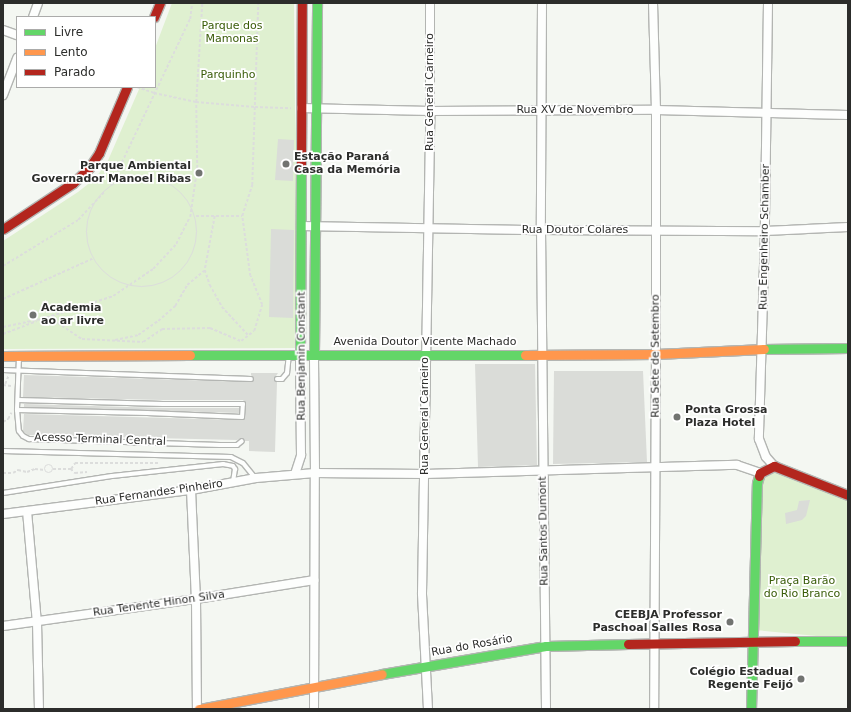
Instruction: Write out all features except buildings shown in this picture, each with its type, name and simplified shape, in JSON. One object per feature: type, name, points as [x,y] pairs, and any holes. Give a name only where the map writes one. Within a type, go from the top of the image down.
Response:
[{"type":"main road","points":[[154,16],[160,3]]},
{"type":"main road","name":"Rua Benjamin Constant","points":[[300,354],[302,226],[302,3]]},
{"type":"main road","name":"Rua Benjamin Constant","points":[[314,354],[317,3]]},
{"type":"main road","points":[[3,229],[73,183],[89,168],[99,153],[127,88]]},
{"type":"main road","name":"Avenida Doutor Vicente Machado","points":[[3,356],[314,354],[425,356],[542,353],[656,354],[762,349],[848,348]]},
{"type":"main road","points":[[751,709],[757,483],[760,473],[774,466],[848,495]]},
{"type":"main road","points":[[752,641],[848,641]]},
{"type":"main road","name":"Rua do Rosário","points":[[198,709],[425,666],[546,646],[752,641]]},
{"type":"street","points":[[33,16],[38,3]]},
{"type":"street","name":"Rua General Carneiro","points":[[428,709],[422,593],[430,111],[430,3]]},
{"type":"street","name":"Rua Santos Dumont","points":[[542,3],[541,230],[546,709]]},
{"type":"street","name":"Rua Sete de Setembro","points":[[653,3],[656,110],[654,709]]},
{"type":"street","name":"Rua Engenheiro Schamber","points":[[768,3],[766,231],[759,439],[766,457],[774,466]]},
{"type":"street","points":[[3,30],[16,35]]},
{"type":"street","points":[[3,95],[16,61]]},
{"type":"street","name":"Rua XV de Novembro","points":[[301,108],[430,111],[656,110],[848,115]]},
{"type":"street","name":"Rua Doutor Colares","points":[[302,226],[428,229],[766,231],[848,227]]},
{"type":"street","name":"Rua Benjamin Constant","points":[[295,474],[300,464],[302,446],[300,354]]},
{"type":"street","name":"Rua Benjamin Constant","points":[[314,354],[314,709]]},
{"type":"street","name":"Rua Fernandes Pinheiro","points":[[3,514],[190,490],[256,478],[295,474],[425,474],[737,465],[760,473]]},
{"type":"street","points":[[190,490],[196,599],[198,709]]},
{"type":"street","points":[[27,511],[37,622],[39,709]]},
{"type":"street","name":"Rua Tenente Hinon Silva","points":[[3,626],[196,599],[314,580]]},
{"type":"lane","points":[[278,379],[285,377],[287,373],[289,354]]},
{"type":"lane","name":"Acesso Terminal Central","points":[[19,357],[17,410],[18,431],[29,439],[220,445],[237,444],[242,441]]},
{"type":"lane","points":[[3,370],[243,380],[251,378]]},
{"type":"lane","points":[[17,410],[147,413],[242,418],[242,404],[163,404],[18,400]]},
{"type":"lane","points":[[3,451],[230,457],[243,463],[256,478]]},
{"type":"lane","points":[[3,493],[112,476],[224,464],[233,466],[235,469],[233,482]]},
{"type":"path","points":[[3,266],[78,220],[109,187],[123,180],[137,177],[155,178],[177,190],[192,205],[197,229],[194,248],[190,257],[169,280],[150,286],[130,285],[108,274],[94,258],[88,238],[87,222],[89,215],[109,187],[113,182],[190,19],[192,3]]},
{"type":"path","points":[[3,334],[42,319],[113,296],[153,269],[176,244],[190,217],[197,168],[196,102],[202,3]]},
{"type":"path","points":[[3,327],[42,319],[58,322],[82,339],[143,342],[162,329],[210,328],[241,341],[254,331],[262,305],[250,276],[242,216],[252,185],[258,3]]},
{"type":"path","points":[[140,88],[154,93],[196,102],[255,107],[301,108]]},
{"type":"path","points":[[195,216],[242,216]]},
{"type":"path","points":[[215,216],[205,270],[210,285],[222,307],[236,325],[248,336]]},
{"type":"path","points":[[3,299],[94,258]]},
{"type":"path","points":[[114,340],[138,335],[158,321],[175,306],[187,285],[205,270]]},
{"type":"path","points":[[45,470],[48,465],[54,469],[71,469],[75,463],[164,462]]},
{"type":"path","points":[[3,473],[13,473],[18,470],[27,472],[45,470],[50,474],[54,469]]},
{"type":"green space","name":"Parque Ambiental Governador Manoel Ribas","points":[[172,3],[294,3],[295,111],[300,225],[295,348],[3,349],[3,241],[78,192],[92,181],[106,165],[140,88],[156,88],[156,45]]},
{"type":"green space","name":"Praça Barão do Rio Branco","points":[[774,468],[848,496],[848,639],[755,630],[760,475]]},
{"type":"traffic: fast","points":[[314,354],[317,3]]},
{"type":"traffic: fast","points":[[300,354],[301,167]]},
{"type":"traffic: fast","points":[[764,349],[848,348]]},
{"type":"traffic: fast","points":[[190,355],[525,355]]},
{"type":"traffic: fast","points":[[751,709],[757,483],[759,476]]},
{"type":"traffic: fast","points":[[795,641],[848,641]]},
{"type":"traffic: fast","points":[[382,674],[546,646],[628,644]]},
{"type":"traffic: slow","points":[[525,355],[656,354],[764,349]]},
{"type":"traffic: slow","points":[[3,356],[190,355]]},
{"type":"traffic: slow","points":[[199,709],[382,674]]},
{"type":"traffic: jam","points":[[154,16],[160,3]]},
{"type":"traffic: jam","points":[[301,167],[302,3]]},
{"type":"traffic: jam","points":[[3,229],[73,183],[89,168],[99,153],[127,88]]},
{"type":"traffic: jam","points":[[759,476],[760,473],[774,466],[848,495]]},
{"type":"traffic: jam","points":[[628,644],[795,641]]},
{"type":"place","name":"Estação Paraná Casa da Memória","points":[[286,164]]},
{"type":"place","name":"Parque Ambiental Governador Manoel Ribas","points":[[199,173]]},
{"type":"place","name":"Academia ao ar livre","points":[[33,315]]},
{"type":"place","name":"Ponta Grossa Plaza Hotel","points":[[677,417]]},
{"type":"place","name":"CEEBJA Professor Paschoal Salles Rosa","points":[[730,622]]},
{"type":"place","name":"Colégio Estadual Regente Feijó","points":[[801,679]]},
{"type":"park label","name":"Parque dos Mamonas","points":[[232,33]]},
{"type":"park label","name":"Parquinho","points":[[228,75]]}]
